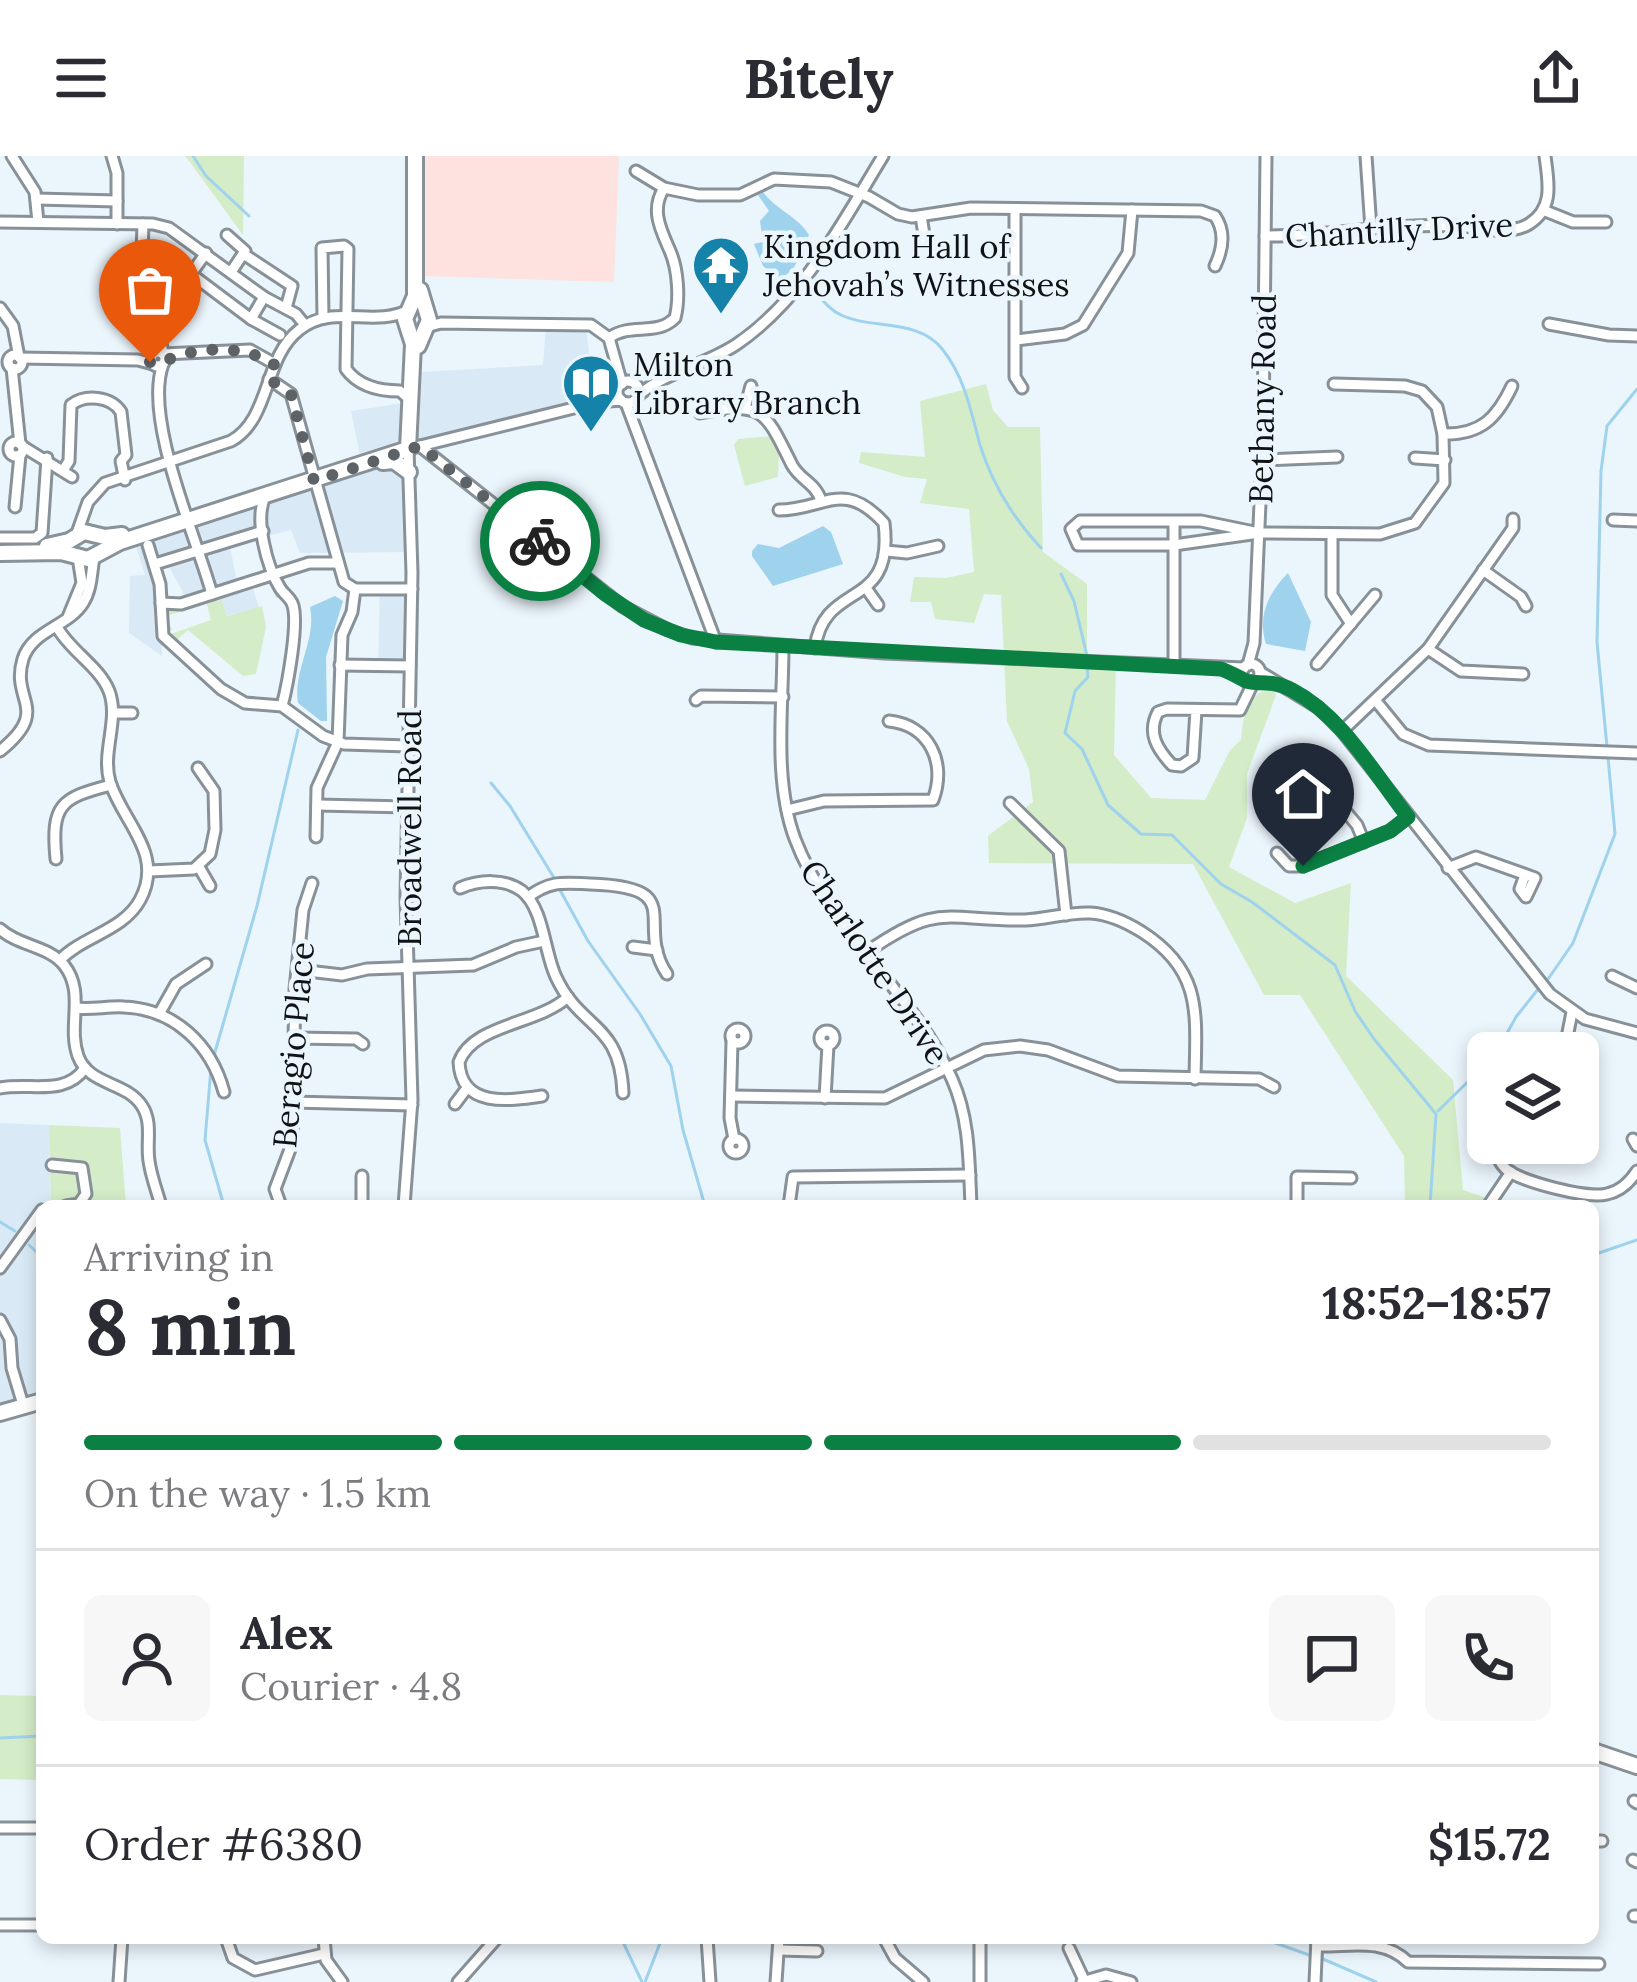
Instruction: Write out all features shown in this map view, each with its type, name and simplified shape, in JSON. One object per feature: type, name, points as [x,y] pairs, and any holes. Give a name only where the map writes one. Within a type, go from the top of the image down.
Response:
[{"type":"main road","points":[[407,393],[418,340],[415,156]]},
{"type":"main road","points":[[414,224],[416,319],[407,393],[414,448]]},
{"type":"main road","points":[[0,553],[86,555],[189,517],[414,448]]},
{"type":"main road","points":[[350,470],[414,448]]},
{"type":"main road","points":[[0,553],[93,534],[116,536],[239,505],[262,505],[314,479],[389,460],[409,472]]},
{"type":"main road","points":[[86,555],[98,542],[93,534]]},
{"type":"main road","points":[[74,537],[86,555]]},
{"type":"main road","points":[[0,1413],[36,1403]]},
{"type":"main road","points":[[1599,1751],[1637,1766]]},
{"type":"street","points":[[12,156],[29,178],[38,222]]},
{"type":"street","points":[[112,156],[117,173],[117,224]]},
{"type":"street","points":[[414,448],[434,447],[598,402],[655,383],[738,344],[777,312],[803,281],[883,156]]},
{"type":"street","name":"Bethany Road","points":[[1251,676],[1262,460],[1266,156]]},
{"type":"street","points":[[1366,156],[1371,229]]},
{"type":"street","name":"Chantilly Drive","points":[[1265,236],[1448,225],[1512,230],[1530,224],[1543,210],[1550,188],[1545,156]]},
{"type":"street","points":[[636,171],[664,188],[711,196],[740,195],[774,178],[822,181],[860,193],[898,214],[921,216],[971,208],[1177,210],[1215,216],[1222,230],[1215,266]]},
{"type":"street","points":[[609,338],[626,328],[663,328],[675,318],[678,302],[672,257],[659,229],[658,199],[664,188]]},
{"type":"street","points":[[36,200],[117,201]]},
{"type":"street","points":[[1015,208],[1015,377],[1022,388]]},
{"type":"street","points":[[1016,340],[1065,334],[1083,326],[1128,253],[1132,210]]},
{"type":"street","points":[[1543,210],[1573,222],[1606,222]]},
{"type":"street","points":[[921,216],[925,241]]},
{"type":"street","points":[[0,221],[169,228],[286,308],[306,327]]},
{"type":"street","points":[[143,224],[140,283],[156,320],[158,404],[212,594]]},
{"type":"street","points":[[226,236],[245,255],[293,287],[286,308]]},
{"type":"street","points":[[322,318],[322,248],[348,249],[346,369],[379,391],[407,393]]},
{"type":"street","points":[[206,253],[191,274],[251,320],[280,335]]},
{"type":"street","points":[[231,272],[245,255]]},
{"type":"street","points":[[251,320],[265,297]]},
{"type":"street","points":[[0,308],[11,322],[16,342],[12,363],[15,507]]},
{"type":"street","points":[[74,537],[94,492],[124,477],[241,442],[257,423],[277,365],[306,327],[322,318],[581,324],[598,328],[609,338],[716,642]]},
{"type":"street","points":[[306,327],[348,318]]},
{"type":"street","points":[[1549,324],[1637,336]]},
{"type":"street","points":[[12,363],[158,359],[250,350],[277,365]]},
{"type":"street","points":[[271,380],[291,394],[344,582],[355,589],[412,589]]},
{"type":"street","points":[[1259,533],[1219,523],[1174,522],[1080,521],[1071,530],[1078,544],[1174,544],[1259,533],[1387,533],[1415,523],[1441,492],[1445,460],[1437,407],[1422,391],[1405,386],[1334,384]]},
{"type":"street","points":[[745,408],[751,386]]},
{"type":"street","points":[[1443,434],[1463,434],[1488,423],[1512,386]]},
{"type":"street","points":[[13,449],[44,457],[68,473],[71,405],[82,399],[105,399],[121,412],[124,477]]},
{"type":"street","points":[[700,413],[755,410],[779,434],[794,471],[818,490],[821,501]]},
{"type":"street","points":[[434,447],[622,606],[668,630],[716,642],[1221,669],[1277,683],[1319,708],[1342,731],[1531,974],[1572,1012],[1637,1034]]},
{"type":"street","name":"Broadwell Road","points":[[404,1200],[412,1105],[408,746],[409,472],[414,448]]},
{"type":"street","points":[[0,538],[34,538],[42,532],[44,457]]},
{"type":"street","points":[[1262,460],[1337,457]]},
{"type":"street","points":[[1415,458],[1445,460]]},
{"type":"street","points":[[93,534],[88,522],[92,505],[124,477]]},
{"type":"street","points":[[778,510],[821,501],[853,501],[871,508],[884,523],[885,561],[866,588],[825,616],[815,648]]},
{"type":"street","points":[[262,505],[262,531],[278,586],[292,602],[296,630],[282,706]]},
{"type":"street","points":[[1342,731],[1428,649],[1513,528],[1513,519]]},
{"type":"street","points":[[1613,520],[1637,520]]},
{"type":"street","points":[[1174,522],[1174,666]]},
{"type":"street","points":[[154,564],[262,531]]},
{"type":"street","points":[[1332,534],[1332,595],[1352,624]]},
{"type":"street","points":[[148,545],[163,636],[221,689],[245,703],[282,706],[338,742],[408,746]]},
{"type":"street","points":[[886,551],[907,553],[938,546]]},
{"type":"street","points":[[0,751],[20,733],[26,720],[23,658],[35,640],[68,617],[86,555]]},
{"type":"street","points":[[160,603],[181,604],[274,573],[316,562],[338,562]]},
{"type":"street","points":[[1483,570],[1521,596],[1526,606]]},
{"type":"street","points":[[866,588],[878,605]]},
{"type":"street","points":[[316,838],[320,779],[338,742],[342,634],[355,589]]},
{"type":"street","points":[[1316,664],[1375,595]]},
{"type":"street","points":[[57,627],[103,680],[113,713],[108,757],[111,785],[140,838],[149,871],[143,894],[129,915],[60,960]]},
{"type":"street","name":"Charlotte Drive","points":[[783,646],[787,810],[809,868],[946,1068],[967,1129],[971,1200]]},
{"type":"street","points":[[1428,649],[1461,670],[1523,674]]},
{"type":"street","points":[[340,664],[410,666]]},
{"type":"street","points":[[1196,710],[1192,758],[1181,766],[1172,765],[1154,740],[1155,717],[1167,709],[1240,710],[1251,676]]},
{"type":"street","points":[[696,700],[701,696],[783,697]]},
{"type":"street","points":[[1376,701],[1403,734],[1429,745],[1637,753]]},
{"type":"street","points":[[113,713],[132,713]]},
{"type":"street","points":[[787,810],[824,801],[933,800],[935,759],[930,741],[914,727],[889,721]]},
{"type":"street","points":[[149,871],[199,867],[214,846],[215,802],[211,783],[198,768]]},
{"type":"street","points":[[56,860],[53,826],[62,806],[77,794],[111,785]]},
{"type":"street","points":[[1010,803],[1059,850],[1066,914]]},
{"type":"street","points":[[317,806],[408,807]]},
{"type":"street","points":[[1341,806],[1364,842]]},
{"type":"street","points":[[1277,854],[1296,868],[1390,831],[1408,817]]},
{"type":"street","points":[[1448,868],[1476,857],[1525,875]]},
{"type":"street","points":[[199,867],[210,886]]},
{"type":"street","points":[[528,897],[543,885],[563,881],[635,889],[654,908],[658,950],[667,974]]},
{"type":"street","points":[[460,889],[499,882],[528,897],[554,974],[568,997],[614,1046],[623,1094]]},
{"type":"street","name":"Beragio Place","points":[[279,1200],[275,1189],[292,1144],[303,910],[312,883]]},
{"type":"street","points":[[867,952],[903,928],[936,916],[1024,920],[1094,913],[1120,920],[1156,941],[1176,960],[1195,1003],[1195,1079]]},
{"type":"street","points":[[0,947],[4,932],[60,960],[74,982],[76,1047],[85,1068],[97,1079],[133,1095],[145,1109],[149,1162],[159,1200]]},
{"type":"street","points":[[299,970],[343,975],[473,965],[515,947],[544,941]]},
{"type":"street","points":[[633,947],[658,950]]},
{"type":"street","points":[[159,1014],[176,984],[206,964]]},
{"type":"street","points":[[1612,976],[1637,988]]},
{"type":"street","points":[[542,1096],[491,1100],[467,1088],[459,1069],[461,1055],[469,1044],[538,1018],[568,997]]},
{"type":"street","points":[[76,1008],[126,1007],[159,1014],[199,1042],[224,1092]]},
{"type":"street","points":[[1568,1032],[1572,1012]]},
{"type":"street","points":[[294,1038],[356,1039],[363,1044]]},
{"type":"street","points":[[732,1042],[734,1139]]},
{"type":"street","points":[[826,1098],[827,1045]]},
{"type":"street","points":[[731,1096],[885,1097],[984,1050],[1020,1046],[1048,1050],[1118,1076],[1259,1079],[1274,1087]]},
{"type":"street","points":[[0,1088],[61,1086],[76,1080],[85,1068]]},
{"type":"street","points":[[455,1104],[467,1088]]},
{"type":"street","points":[[293,1102],[412,1105]]},
{"type":"street","points":[[1503,1164],[1531,1181],[1600,1196],[1626,1185],[1637,1171]]},
{"type":"street","points":[[52,1165],[82,1168],[86,1194],[82,1200]]},
{"type":"street","points":[[1492,1200],[1510,1172]]},
{"type":"street","points":[[790,1200],[793,1177],[970,1175]]},
{"type":"street","points":[[362,1176],[362,1200]]},
{"type":"street","points":[[1297,1200],[1297,1178],[1352,1178]]},
{"type":"street","points":[[0,1268],[36,1218]]},
{"type":"street","points":[[0,1319],[10,1339],[12,1368],[24,1408]]},
{"type":"street","points":[[0,1828],[36,1828]]},
{"type":"street","points":[[0,1924],[36,1925]]},
{"type":"street","points":[[119,1982],[122,1944]]},
{"type":"street","points":[[228,1944],[233,1958],[255,1970],[324,1954]]},
{"type":"street","points":[[324,1944],[324,1954],[342,1982]]},
{"type":"street","points":[[458,1982],[492,1944]]},
{"type":"street","points":[[707,1944],[710,1982]]},
{"type":"street","points":[[776,1982],[779,1944]]},
{"type":"street","points":[[887,1944],[895,1958],[922,1982]]},
{"type":"street","points":[[980,1944],[980,1982]]},
{"type":"street","points":[[1315,1982],[1317,1944]]},
{"type":"street","points":[[1378,1944],[1390,1947],[1408,1962],[1599,1964]]},
{"type":"street","points":[[1069,1948],[1083,1981],[1106,1975],[1131,1982]]},
{"type":"street","points":[[779,1951],[817,1952]]},
{"type":"shaded area","points":[[422,156],[619,156],[614,282],[422,276]]},
{"type":"shaded area","points":[[546,326],[586,326],[595,405],[411,453],[413,552],[300,553],[291,530],[230,546],[237,583],[251,581],[259,608],[220,617],[213,596],[187,600],[167,563],[159,568],[162,656],[129,633],[130,576],[145,575],[133,537],[362,465],[351,411],[417,401],[421,372],[543,365]]},
{"type":"shaded area","points":[[380,585],[412,585],[409,666],[378,666]]},
{"type":"shaded area","points":[[0,1123],[49,1125],[51,1200],[36,1200],[36,1404],[0,1412]]},
{"type":"green space","points":[[185,156],[244,156],[243,235],[192,165]]},
{"type":"green space","points":[[986,384],[993,410],[1008,427],[1040,427],[1043,552],[1087,584],[1087,655],[1116,656],[1114,755],[1151,798],[1205,800],[1230,750],[1241,740],[1251,701],[1272,689],[1276,695],[1247,774],[1247,818],[1229,867],[1295,903],[1351,883],[1346,976],[1453,1080],[1463,1190],[1493,1200],[1405,1200],[1404,1156],[1300,995],[1264,995],[1193,864],[989,863],[988,836],[1033,802],[1029,769],[1007,721],[1001,595],[984,594],[974,623],[935,619],[931,602],[910,602],[914,577],[946,578],[974,572],[969,509],[920,503],[927,479],[859,463],[861,452],[925,457],[920,401]]},
{"type":"green space","points":[[774,436],[778,477],[745,486],[734,445],[738,439]]},
{"type":"green space","points":[[269,577],[281,596],[276,598],[270,582],[221,598],[227,616],[262,606],[266,627],[256,674],[243,676],[188,630],[177,640],[178,647],[165,636],[211,620],[207,604],[166,616],[172,630],[165,631],[166,607]]},
{"type":"green space","points":[[49,1125],[120,1128],[126,1200],[51,1200]]},
{"type":"green space","points":[[0,1695],[36,1696],[36,1780],[0,1779]]},
{"type":"water","points":[[763,192],[809,235],[794,267],[778,278],[763,266],[754,244],[763,242],[760,221],[769,211],[758,195]]},
{"type":"water","points":[[823,526],[831,532],[843,564],[773,586],[752,551],[758,544],[779,548]]},
{"type":"water","points":[[1288,573],[1311,622],[1305,651],[1266,644],[1266,605]]},
{"type":"water","points":[[335,596],[343,601],[326,657],[327,721],[321,721],[298,703],[297,690],[310,631],[310,607]]},
{"type":"waterway","points":[[193,156],[206,176],[249,216]]},
{"type":"waterway","points":[[807,283],[841,315],[921,333],[943,350],[962,384],[997,486],[1041,548]]},
{"type":"waterway","points":[[1607,747],[1597,642],[1601,471],[1607,426],[1637,389]]},
{"type":"waterway","points":[[1061,574],[1074,601],[1087,656]]},
{"type":"waterway","points":[[1087,666],[1088,677],[1075,691],[1065,733],[1082,749],[1108,805],[1141,834],[1172,835],[1221,884],[1335,965],[1355,1011],[1436,1114],[1430,1200]]},
{"type":"waterway","points":[[213,1059],[257,906],[298,730]]},
{"type":"waterway","points":[[1546,982],[1573,943],[1615,834],[1608,757]]},
{"type":"waterway","points":[[491,783],[556,881]]},
{"type":"waterway","points":[[560,890],[671,1066],[703,1200]]},
{"type":"waterway","points":[[1508,1032],[1539,988]]},
{"type":"waterway","points":[[211,1068],[205,1140],[222,1200]]},
{"type":"waterway","points":[[1438,1111],[1467,1083]]},
{"type":"waterway","points":[[0,1222],[15,1231]]},
{"type":"waterway","points":[[1599,1253],[1637,1240]]},
{"type":"waterway","points":[[29,1245],[36,1251]]},
{"type":"waterway","points":[[0,1738],[36,1736]]},
{"type":"waterway","points":[[624,1944],[642,1982]]},
{"type":"waterway","points":[[645,1982],[660,1944]]},
{"type":"waterway","points":[[1278,1944],[1312,1956]]},
{"type":"waterway","points":[[1323,1959],[1376,1982]]},
{"type":"way so far","points":[[150,362],[161,365],[188,354],[255,352],[274,364],[269,379],[291,394],[314,481],[420,446],[540,541]]},
{"type":"place","name":"Kingdom Hall of Jehovah’s Witnesses","points":[[721,316]]},
{"type":"place","name":"Milton Library Branch","points":[[591,434]]},
{"type":"route","points":[[540,541],[622,606],[692,638],[884,653],[1221,669],[1246,681],[1282,686],[1319,708],[1342,731],[1408,817],[1390,831],[1303,866]]}]
